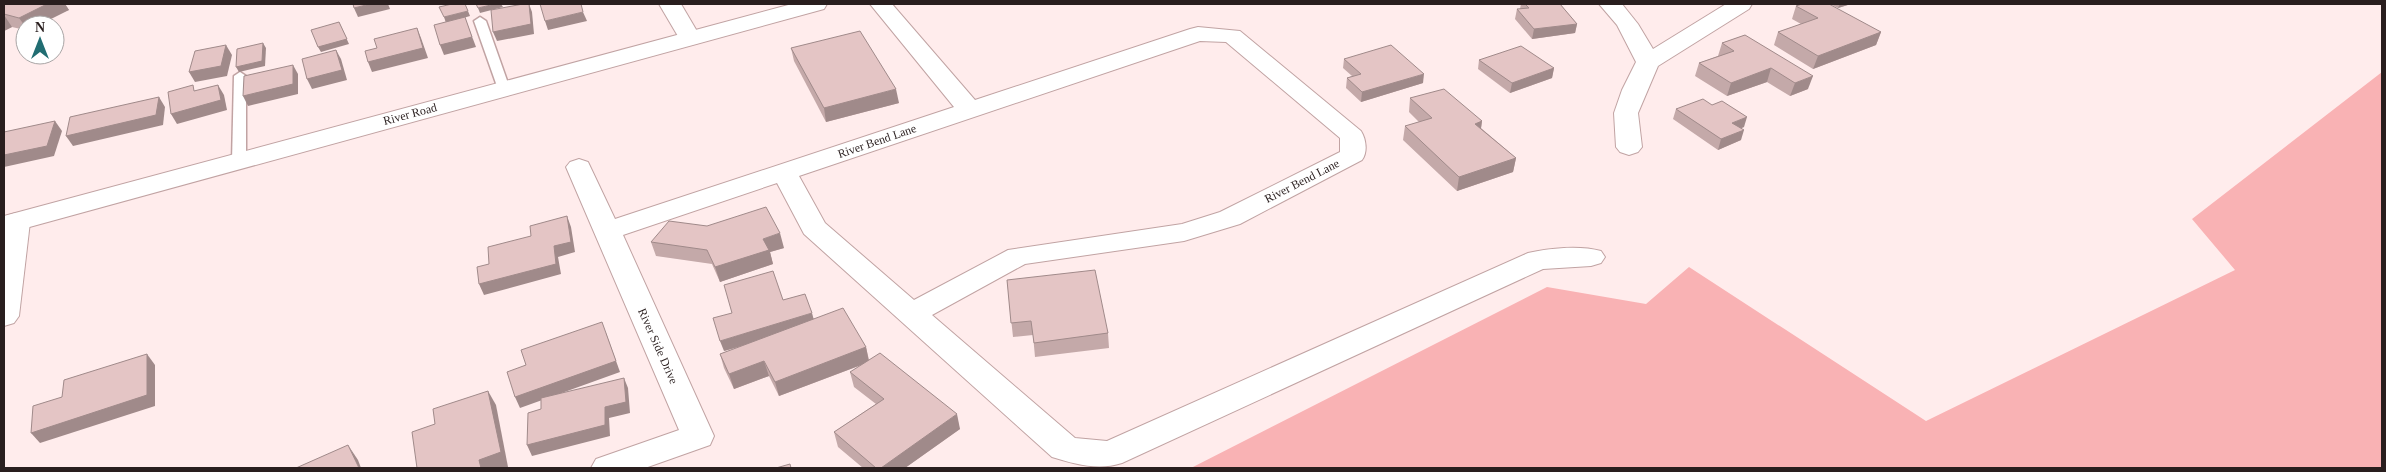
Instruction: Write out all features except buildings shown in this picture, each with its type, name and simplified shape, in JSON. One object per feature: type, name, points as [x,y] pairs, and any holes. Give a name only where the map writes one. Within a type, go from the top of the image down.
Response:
[{"type":"street","points":[[670,4],[690,38]]},
{"type":"street","name":"River Road","points":[[10,224],[816,4]]},
{"type":"street","points":[[881,4],[969,109]]},
{"type":"street","points":[[1610,4],[1618,10],[1636,37],[1648,62]]},
{"type":"street","points":[[1629,146],[1626,113],[1634,90],[1648,62],[1742,4]]},
{"type":"street","name":"River Bend Lane","points":[[607,232],[969,109],[1198,34],[1232,36],[1352,136],[1353,155],[1230,218],[1184,232],[1018,256],[911,314]]},
{"type":"street","name":"River Side Drive","points":[[579,167],[698,436],[608,468]]},
{"type":"street","points":[[784,172],[814,228],[1064,448],[1082,453],[1110,454],[1538,260],[1591,257]]},
{"type":"street","points":[[4,316],[10,224]]},
{"type":"lane","points":[[480,21],[504,89]]},
{"type":"lane","points":[[239,161],[240,76]]},
{"type":"shaded area","points":[[2382,72],[2382,468],[1191,468],[1547,287],[1646,304],[1689,267],[1926,421],[2235,270],[2192,219]]}]
